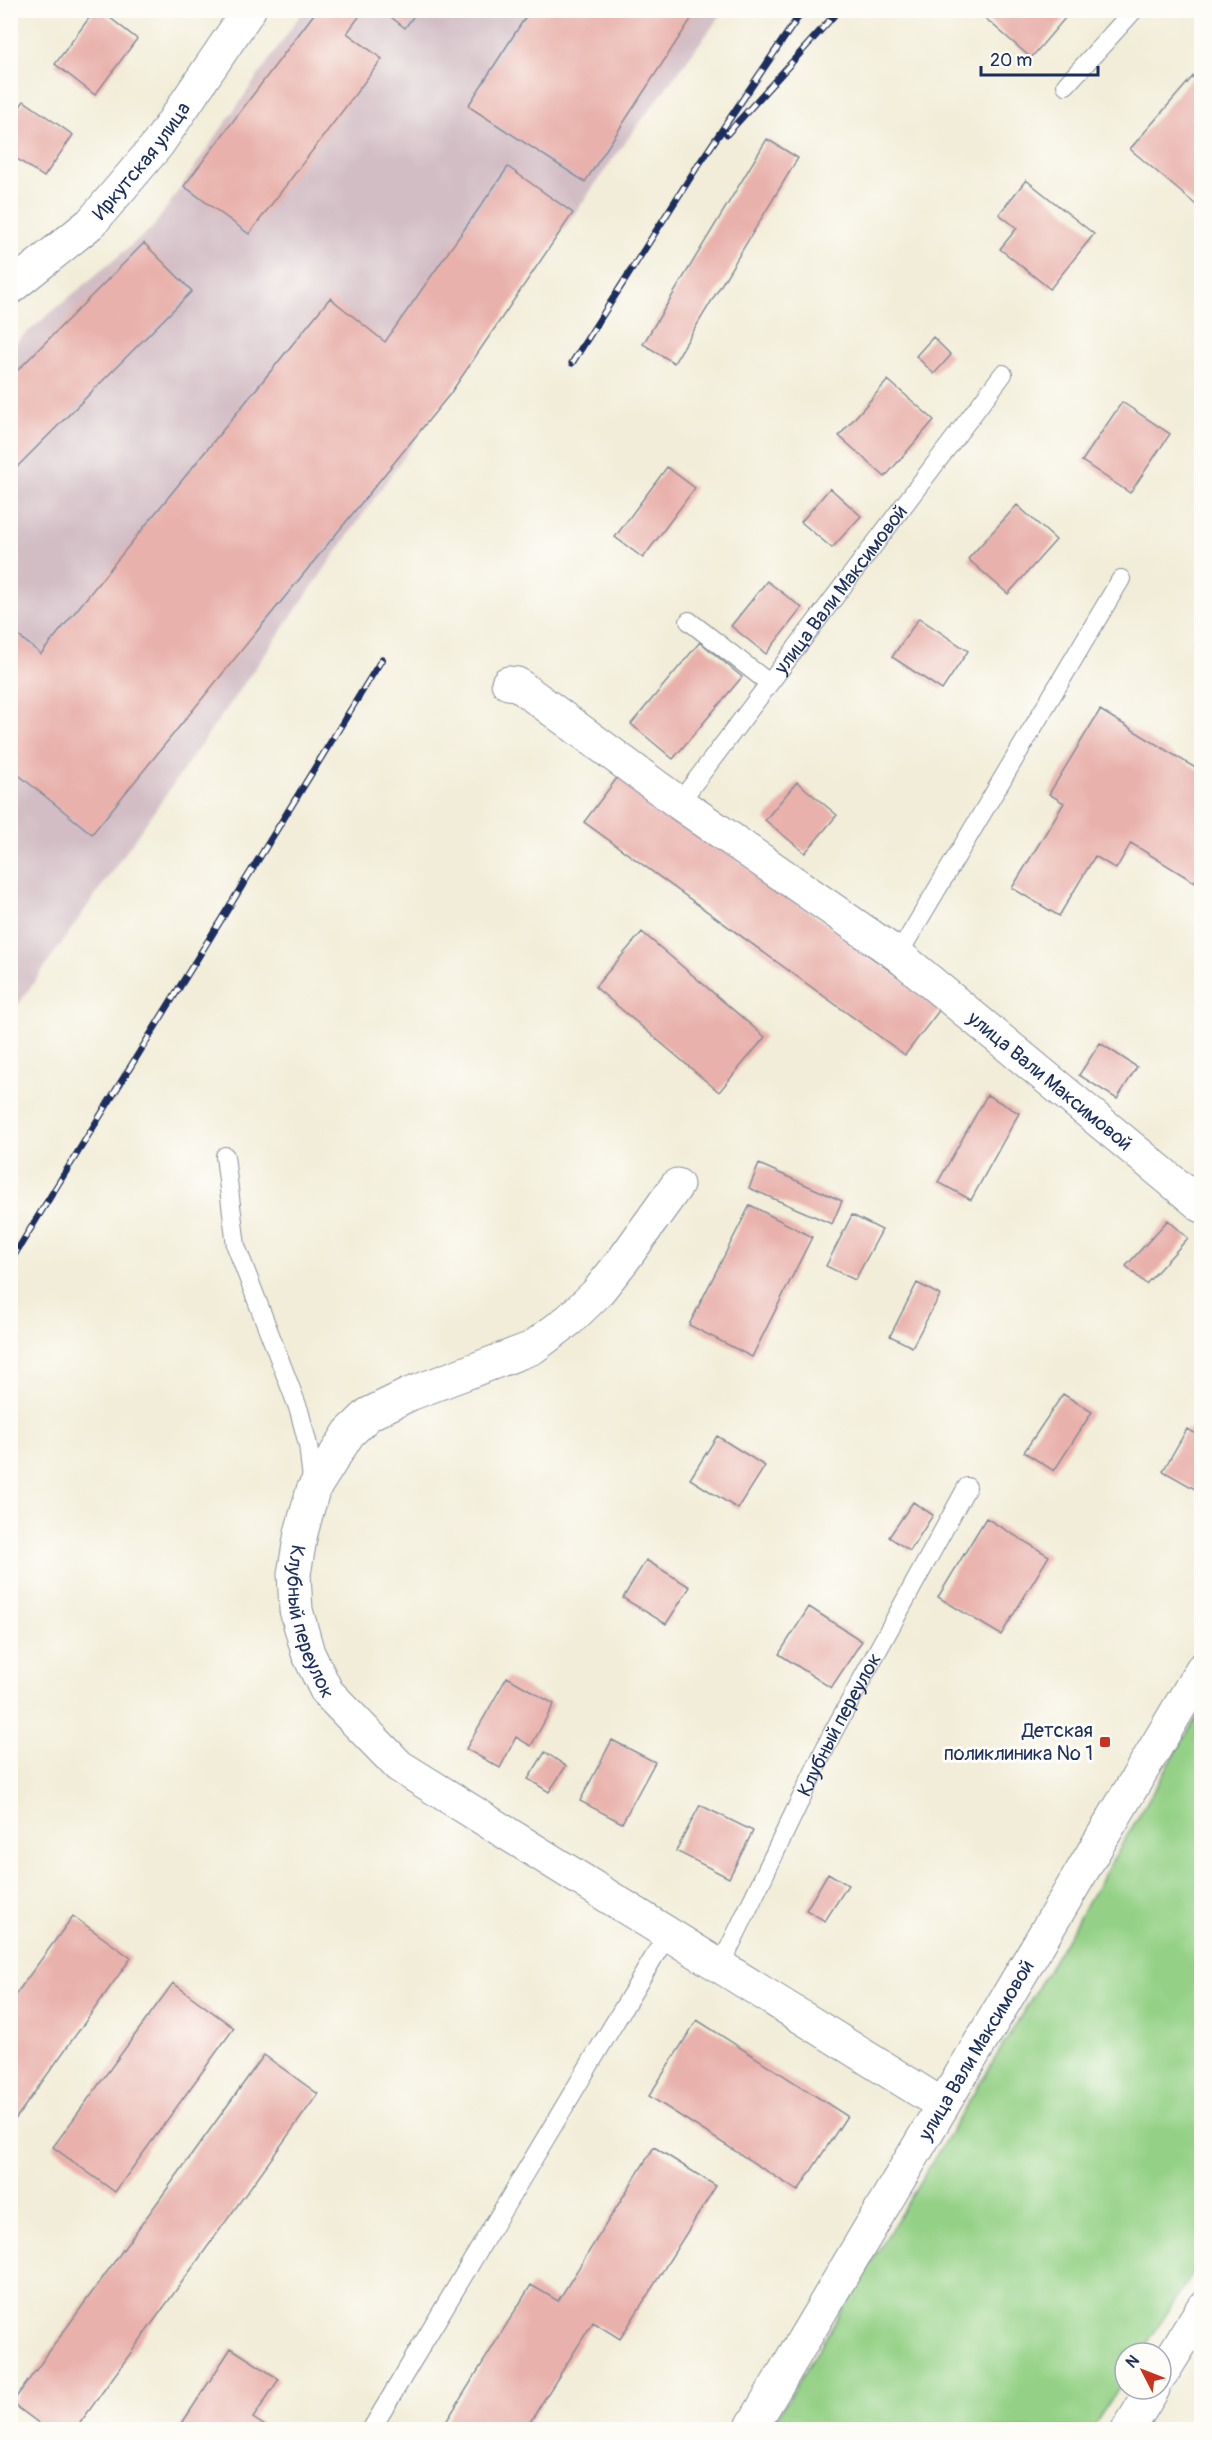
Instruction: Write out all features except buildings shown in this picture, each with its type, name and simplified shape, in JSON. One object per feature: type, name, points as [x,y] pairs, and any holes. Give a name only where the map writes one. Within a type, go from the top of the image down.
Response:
[{"type":"street","name":"Иркутская улица","points":[[10,288],[91,223],[158,144],[249,10]]},
{"type":"street","name":"улица Вали Максимовой","points":[[508,684],[517,684],[679,803],[898,955],[1202,1206]]},
{"type":"street","name":"Клубный переулок","points":[[677,1185],[610,1276],[569,1320],[532,1348],[410,1394],[369,1414],[349,1433],[313,1490],[301,1533],[294,1574],[296,1610],[308,1653],[327,1692],[399,1766],[941,2104]]},
{"type":"street","name":"улица Вали Максимовой","points":[[750,2430],[941,2104],[1202,1669]]},
{"type":"street","points":[[1173,2356],[1202,2309]]},
{"type":"street","points":[[1128,2430],[1146,2401]]},
{"type":"lane","points":[[1066,85],[1134,10]]},
{"type":"lane","name":"улица Вали Максимовой","points":[[679,803],[1003,374]]},
{"type":"lane","points":[[898,955],[1120,579]]},
{"type":"lane","points":[[689,621],[769,684]]},
{"type":"lane","points":[[225,1156],[236,1246],[298,1410],[308,1445],[313,1490]]},
{"type":"lane","name":"Клубный переулок","points":[[720,1967],[832,1734],[967,1487]]},
{"type":"lane","points":[[371,2430],[667,1935]]},
{"type":"shaded area","points":[[303,11],[724,11],[620,149],[11,1015],[11,346],[153,227]]},
{"type":"green space","points":[[1201,1710],[1201,2261],[1149,2341],[1113,2341],[1113,2397],[1092,2429],[770,2429],[1027,2006]]},
{"type":"railway","points":[[572,363],[695,170],[803,10]]},
{"type":"railway","points":[[727,134],[839,10]]},
{"type":"railway","points":[[10,1262],[382,659]]},
{"type":"place","name":"Детская поликлиника № 1","points":[[1105,1742]]}]
